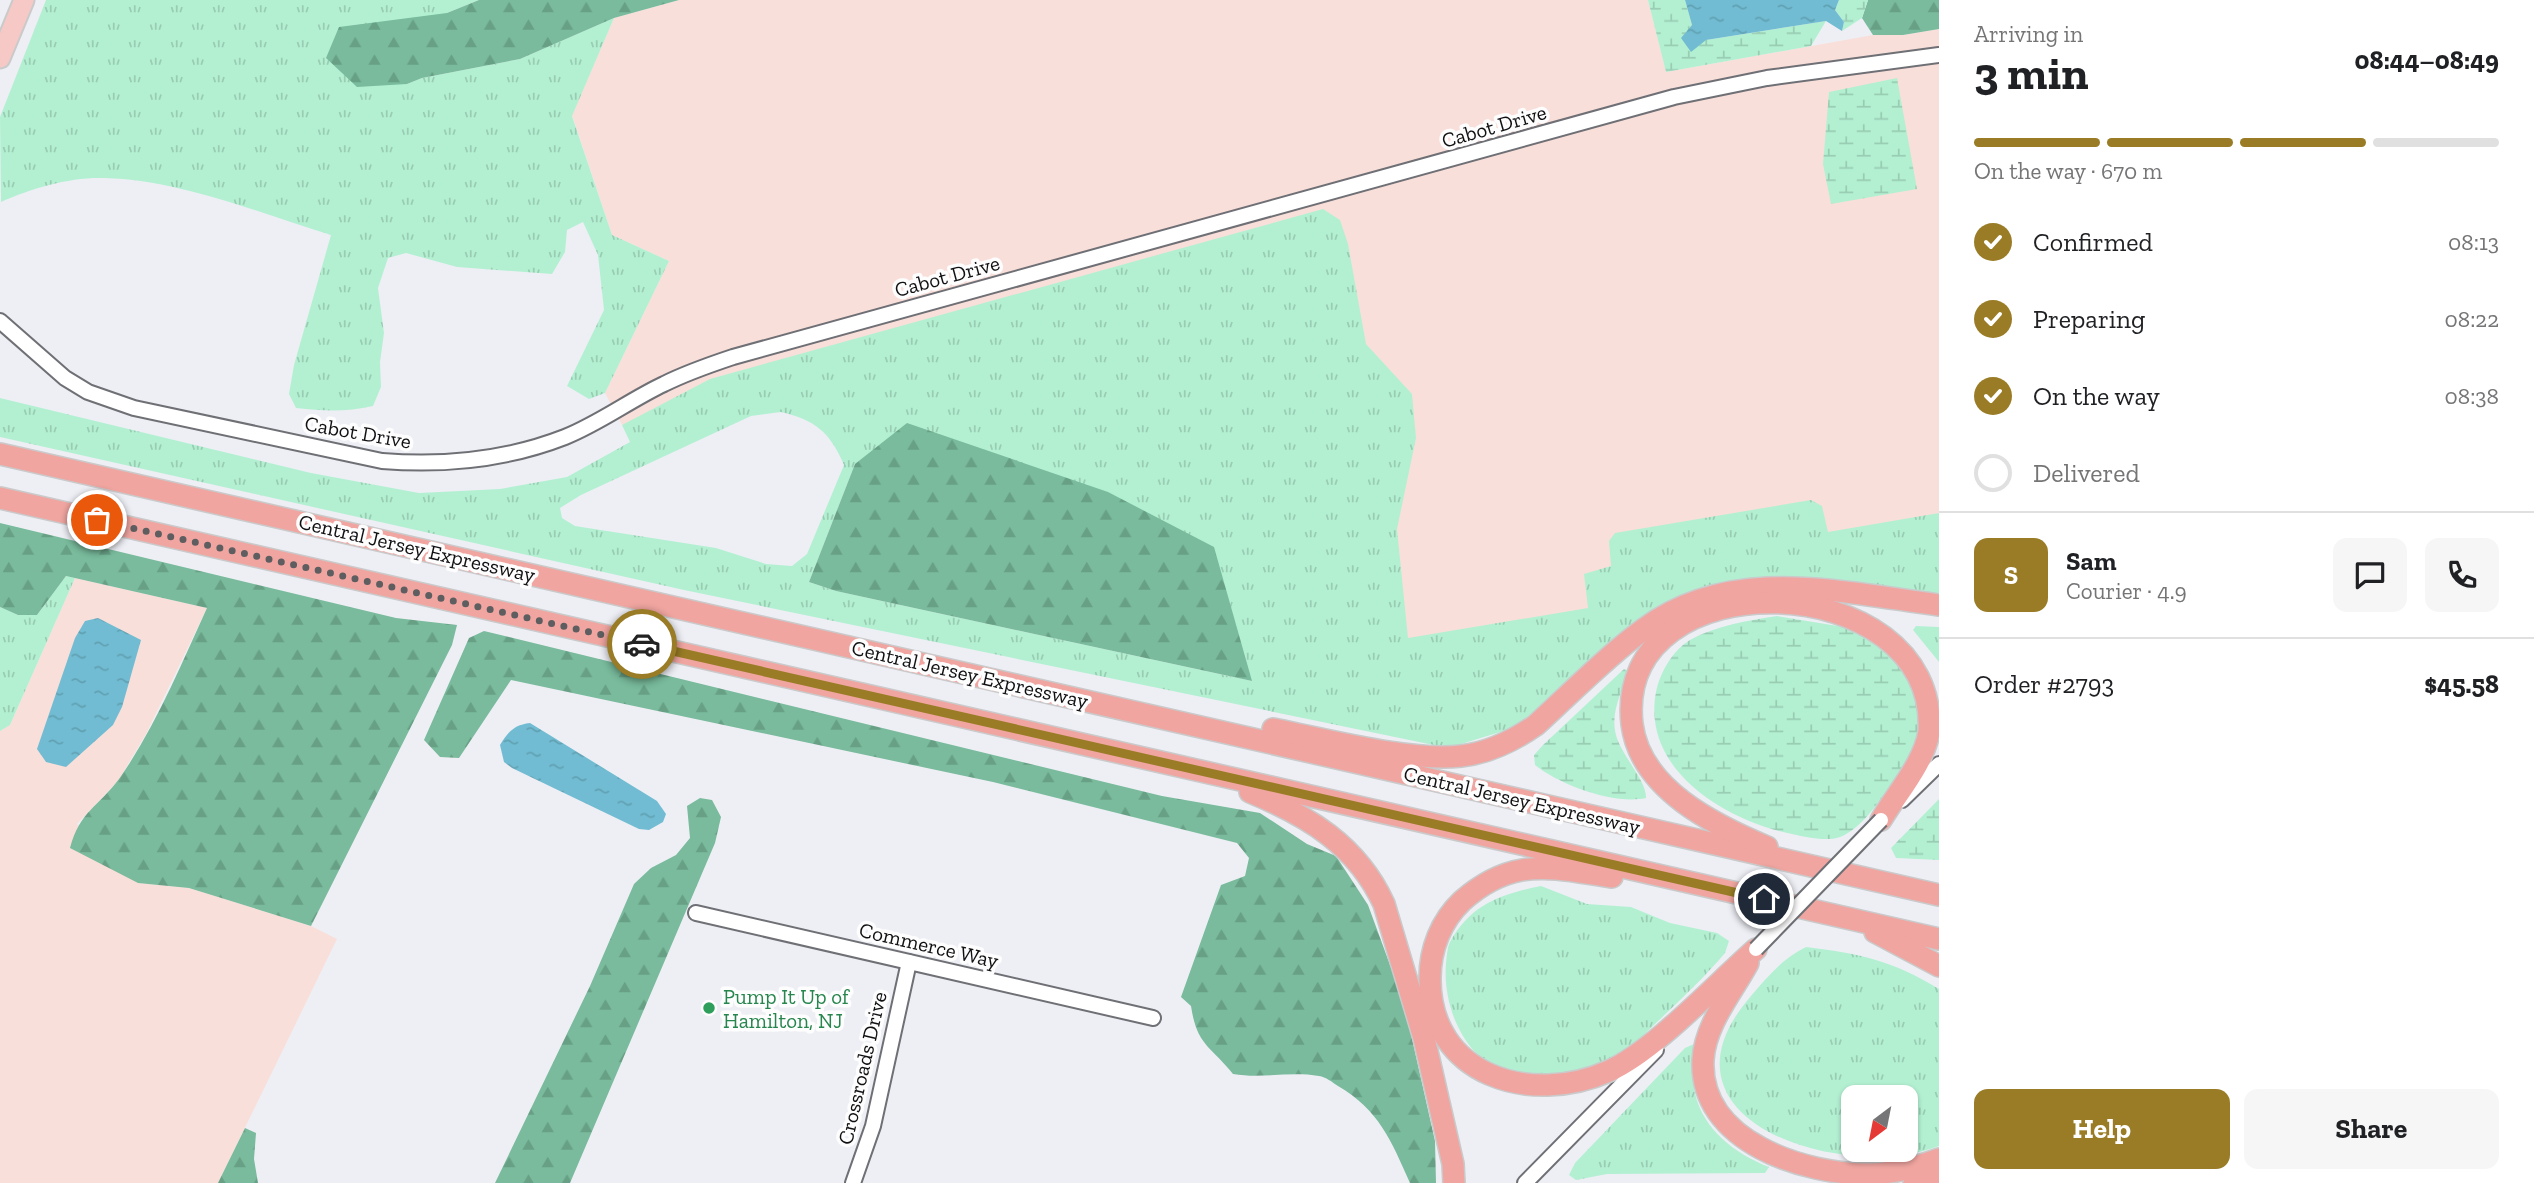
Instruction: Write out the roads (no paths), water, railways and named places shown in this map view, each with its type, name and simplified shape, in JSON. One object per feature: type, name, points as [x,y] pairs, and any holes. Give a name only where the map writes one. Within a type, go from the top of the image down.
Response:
[{"type":"highway","name":"Central Jersey Expressway","points":[[0,454],[1935,893]]},
{"type":"highway","name":"Central Jersey Expressway","points":[[0,498],[1939,939]]},
{"type":"highway","points":[[1008,683],[1422,756],[1462,756],[1491,749],[1519,737],[1645,628],[1680,608],[1714,595],[1751,587],[1789,586],[1939,605]]},
{"type":"highway","points":[[1825,869],[1762,845],[1696,810],[1672,794],[1648,766],[1633,731],[1632,698],[1642,665],[1663,639],[1692,620],[1723,610],[1771,603],[1810,605],[1849,614],[1886,631],[1900,642],[1921,670],[1927,685],[1931,717],[1924,750],[1881,820]]},
{"type":"highway","points":[[998,724],[1246,790],[1302,816],[1349,850],[1370,876],[1384,904],[1424,1038],[1453,1164],[1454,1183]]},
{"type":"highway","points":[[1756,949],[1627,1061],[1590,1079],[1568,1084],[1520,1084],[1481,1071],[1466,1060],[1445,1036],[1429,988],[1432,952],[1447,919],[1471,892],[1500,876],[1520,870],[1555,869],[1764,899]]},
{"type":"highway","points":[[1848,918],[1939,967]]},
{"type":"highway","points":[[1756,949],[1716,1017],[1705,1044],[1704,1069],[1708,1093],[1725,1122],[1752,1143],[1777,1155],[1828,1171],[1874,1174],[1905,1169],[1939,1158]]},
{"type":"highway","points":[[1914,1183],[1939,1175]]},
{"type":"main road","points":[[0,58],[24,0]]},
{"type":"street","name":"Cabot Drive","points":[[0,321],[65,378],[88,392],[134,408],[382,461],[472,461],[504,456],[565,437],[663,384],[733,357],[1674,97],[1767,78],[1939,55]]},
{"type":"street","points":[[1525,1183],[1939,764]]},
{"type":"street","name":"Commerce Way","points":[[696,913],[1153,1018]]},
{"type":"street","name":"Crossroads Drive","points":[[853,1183],[873,1126],[909,962]]},
{"type":"water","points":[[1685,0],[1839,0],[1835,10],[1844,22],[1842,31],[1826,21],[1706,40],[1691,52],[1681,38],[1692,25]]},
{"type":"water","points":[[98,618],[141,640],[122,707],[113,725],[66,767],[46,762],[37,749],[75,638],[85,621]]},
{"type":"water","points":[[530,723],[657,801],[666,814],[663,822],[649,830],[639,829],[512,768],[504,762],[500,745],[512,730]]},
{"type":"place","name":"Pump It Up of Hamilton, NJ","points":[[709,1008]]}]
